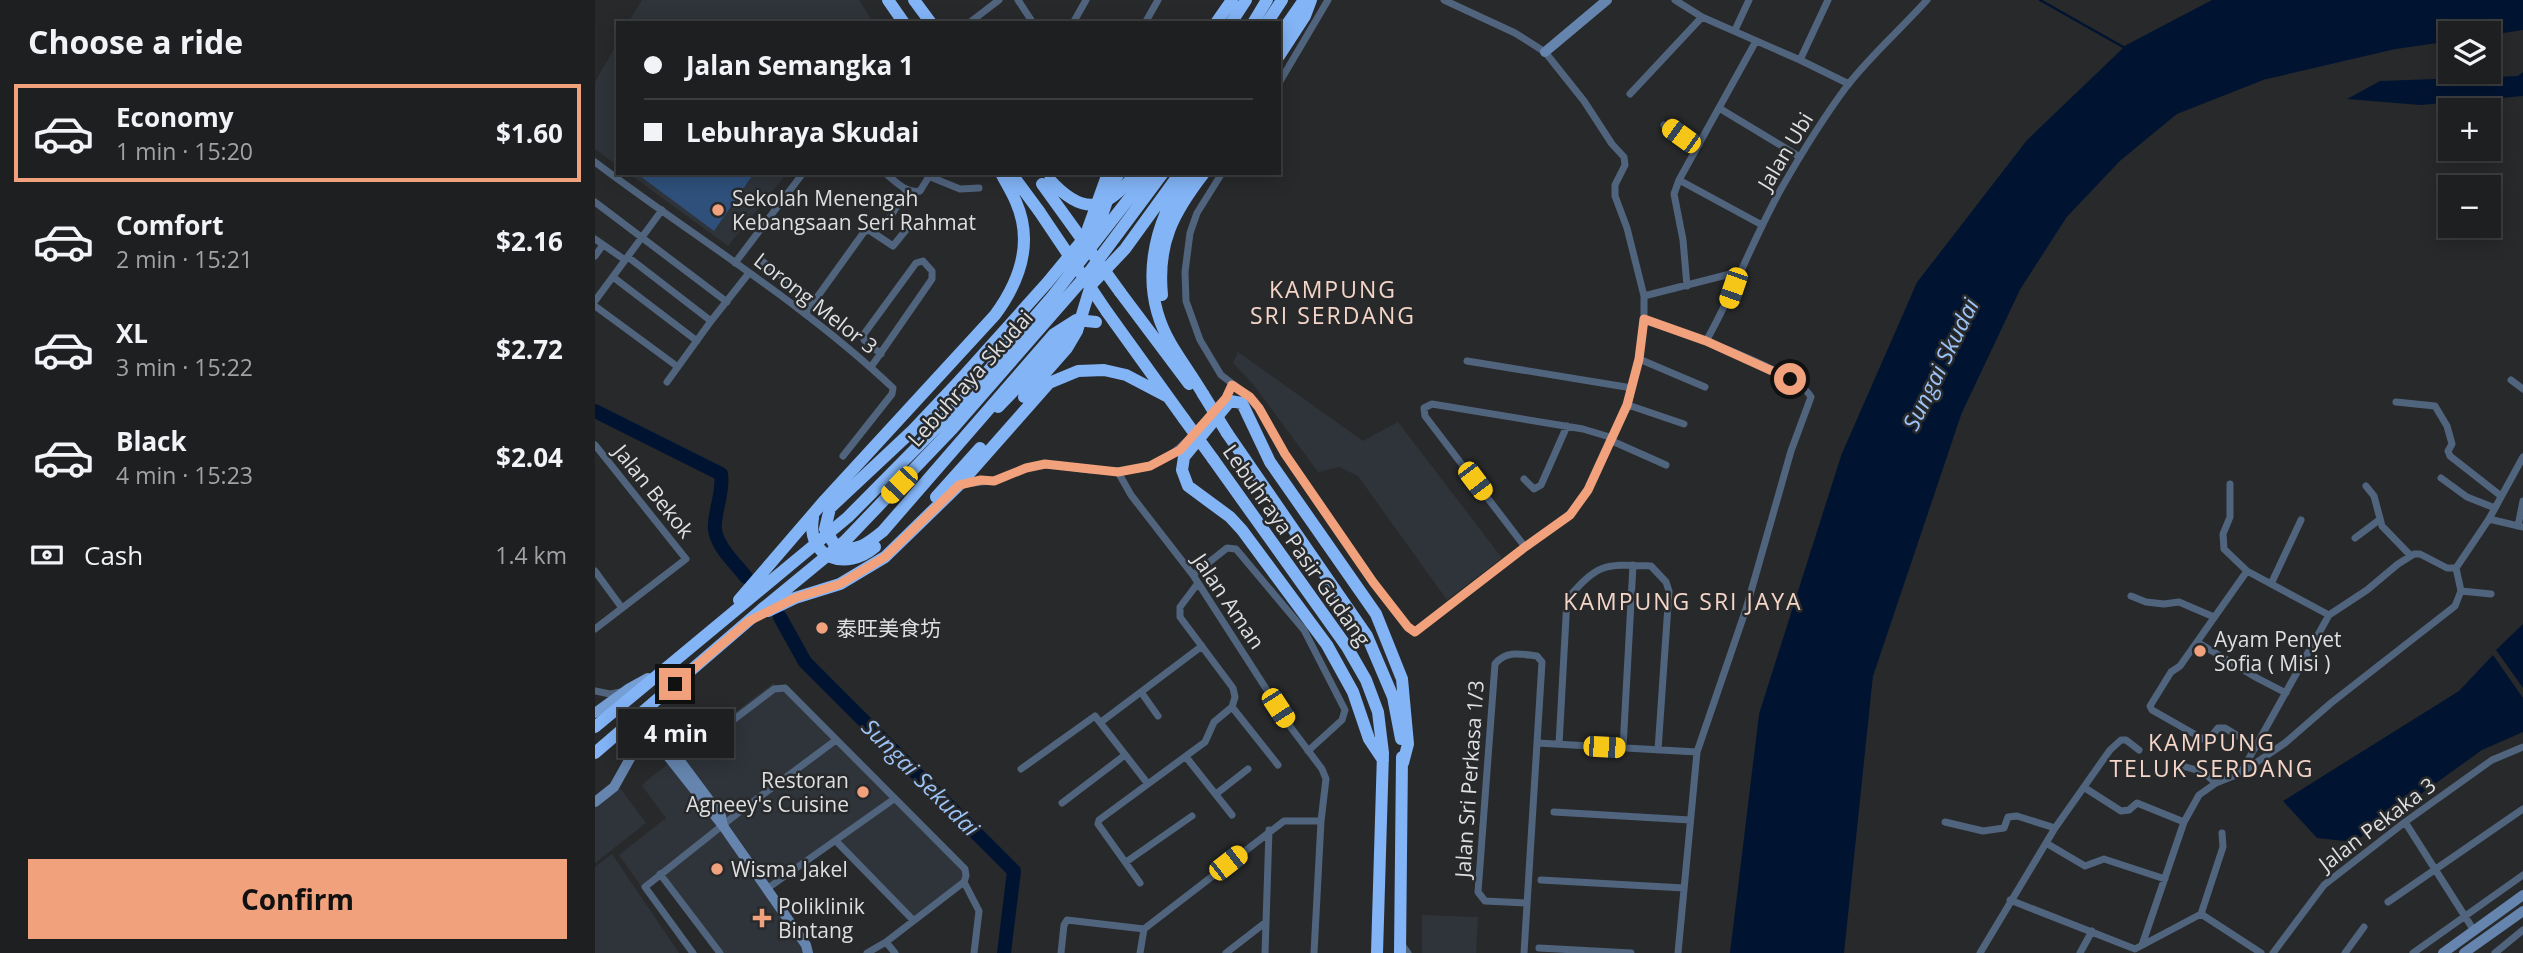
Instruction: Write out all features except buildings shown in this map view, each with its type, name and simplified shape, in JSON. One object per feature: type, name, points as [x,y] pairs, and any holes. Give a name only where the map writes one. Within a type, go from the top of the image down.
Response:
[{"type":"highway","points":[[888,0],[903,21]]},
{"type":"highway","points":[[914,0],[930,21]]},
{"type":"highway","points":[[1217,21],[1232,0]]},
{"type":"highway","points":[[1232,21],[1246,0]]},
{"type":"highway","points":[[1239,21],[1253,0]]},
{"type":"highway","points":[[1254,21],[1267,0]]},
{"type":"highway","points":[[1268,21],[1282,0]]},
{"type":"highway","points":[[1281,33],[1304,0]]},
{"type":"highway","points":[[1281,53],[1305,16],[1311,0]]},
{"type":"highway","points":[[1002,175],[1017,203],[1025,237],[1020,272],[1012,290],[995,315],[944,376],[813,518],[811,530],[821,550],[829,556],[846,561],[855,560],[872,549],[992,412],[1063,340],[1071,326],[1076,302],[1090,271]]},
{"type":"highway","name":"Lebuhraya Pasir Gudang","points":[[1012,175],[1347,647],[1366,680],[1378,712],[1383,760],[1376,950]]},
{"type":"highway","points":[[1107,175],[1085,237],[961,379],[911,432],[830,508],[825,529],[837,547],[849,550],[863,548],[883,531],[1055,334],[1076,320],[1096,322],[1107,327],[1141,358]]},
{"type":"highway","points":[[1085,254],[1097,231],[1118,175]]},
{"type":"highway","points":[[1043,178],[1073,201],[1092,204],[1114,197],[1134,175]]},
{"type":"highway","name":"Lebuhraya Skudai","points":[[595,727],[858,507],[956,408],[1052,297],[1147,175]]},
{"type":"highway","name":"Lebuhraya Skudai","points":[[596,753],[854,532],[953,428],[1090,271],[1162,175]]},
{"type":"highway","points":[[895,547],[915,520],[1067,348],[1077,331],[1091,285],[1125,249],[1179,175]]},
{"type":"highway","points":[[1188,175],[1174,194],[1157,232],[1152,270],[1160,318],[1171,344],[1189,370]]},
{"type":"highway","points":[[1202,175],[1170,225],[1161,271],[1165,314],[1202,396]]},
{"type":"highway","name":"Lebuhraya Pasir Gudang","points":[[1043,178],[1120,292],[1202,396],[1367,636],[1393,697],[1400,726],[1403,764],[1400,947]]},
{"type":"highway","points":[[715,627],[825,500],[995,315]]},
{"type":"highway","points":[[749,621],[795,598],[840,584],[885,557],[959,485],[1049,383],[1064,375],[1093,369],[1126,375],[1168,397]]},
{"type":"highway","points":[[1383,760],[1369,738],[1353,692],[1319,634],[1242,530],[1230,517],[1188,486],[1182,470],[1184,457],[1230,401],[1242,403],[1270,463],[1377,614],[1402,679],[1408,744],[1403,764]]},
{"type":"main road","points":[[595,713],[628,689],[662,672]]},
{"type":"street","points":[[972,21],[999,0]]},
{"type":"street","points":[[1018,0],[1029,21]]},
{"type":"street","points":[[1074,21],[1086,0]]},
{"type":"street","points":[[1146,21],[1158,0]]},
{"type":"street","points":[[1281,80],[1313,30],[1328,0]]},
{"type":"street","points":[[1221,175],[1196,213],[1189,233],[1185,272],[1186,301],[1209,358],[1221,375],[1250,397],[1259,408],[1285,454],[1373,582],[1408,627],[1415,632],[1570,515],[1588,490],[1627,405],[1639,359],[1644,319],[1644,296],[1627,228],[1615,196],[1615,185],[1625,165],[1624,157],[1545,52],[1515,33],[1444,0]]},
{"type":"street","points":[[1545,52],[1607,0]]},
{"type":"street","points":[[1675,0],[1702,16],[1849,85]]},
{"type":"street","points":[[1735,30],[1749,0]]},
{"type":"street","points":[[1800,60],[1828,0]]},
{"type":"street","name":"Jalan Ubi","points":[[1706,341],[1728,303],[1738,272],[1762,225],[1800,158],[1849,85],[1927,0]]},
{"type":"street","points":[[1630,94],[1702,16]]},
{"type":"street","points":[[1687,286],[1683,240],[1674,194],[1679,180],[1756,41]]},
{"type":"street","points":[[1719,108],[1800,158]]},
{"type":"street","points":[[1664,125],[1699,145]]},
{"type":"street","points":[[595,162],[735,263]]},
{"type":"street","name":"Lorong Melor 3","points":[[801,175],[735,263],[871,367],[894,391],[843,456]]},
{"type":"street","points":[[888,175],[907,190],[920,191],[927,175],[960,189],[979,188]]},
{"type":"street","points":[[1679,180],[1762,225]]},
{"type":"street","points":[[889,219],[907,190]]},
{"type":"street","points":[[595,202],[727,302]]},
{"type":"street","points":[[662,210],[595,303],[678,367]]},
{"type":"street","points":[[805,314],[863,232],[869,230],[893,246],[910,225]]},
{"type":"street","points":[[595,239],[626,258],[711,321]]},
{"type":"street","points":[[595,256],[603,245]]},
{"type":"street","points":[[762,261],[814,301]]},
{"type":"street","points":[[871,367],[881,354],[932,279],[932,271],[923,261],[916,263],[865,334],[864,340],[881,354]]},
{"type":"street","points":[[1644,296],[1738,272]]},
{"type":"street","points":[[667,382],[749,274]]},
{"type":"street","points":[[613,277],[697,341]]},
{"type":"street","points":[[1644,319],[1706,341],[1771,370],[1807,389],[1811,397],[1791,452],[1746,609],[1697,752],[1678,953]]},
{"type":"street","points":[[1639,359],[1705,387]]},
{"type":"street","points":[[1467,360],[1632,388]]},
{"type":"street","points":[[2511,380],[2523,389]]},
{"type":"street","points":[[959,485],[981,480],[994,481],[1026,468],[1045,464],[1118,472],[1150,466],[1180,450],[1226,398],[1232,385]]},
{"type":"street","points":[[2396,402],[2435,406],[2447,426],[2452,444],[2448,451],[2451,456],[2501,496]]},
{"type":"street","points":[[1525,547],[1425,416],[1424,408],[1432,404],[1567,426],[1612,439],[1666,465]]},
{"type":"street","points":[[1627,405],[1684,424]]},
{"type":"street","points":[[1524,480],[1534,489],[1541,485],[1567,426]]},
{"type":"street","name":"Jalan Bekok","points":[[595,445],[686,559],[622,608]]},
{"type":"street","points":[[2137,949],[2185,822],[2200,795],[2216,783],[2241,773],[2285,743],[2331,703],[2455,606],[2461,591],[2456,568],[2489,519],[2523,457]]},
{"type":"street","name":"Jalan Aman","points":[[1118,472],[1131,495],[1193,575],[1292,729],[1322,769],[1326,779],[1321,821]]},
{"type":"street","points":[[2441,478],[2467,497],[2495,508]]},
{"type":"street","points":[[2229,484],[2230,517],[2223,534],[2224,549],[2247,571],[2329,615]]},
{"type":"street","points":[[2366,486],[2374,496],[2382,526],[2410,555]]},
{"type":"street","points":[[2489,519],[2520,526],[2523,501]]},
{"type":"street","points":[[2271,584],[2301,520]]},
{"type":"street","points":[[2355,538],[2379,520]]},
{"type":"street","points":[[1193,575],[1227,548],[1236,549],[1304,630],[1345,710],[1342,720],[1308,751]]},
{"type":"street","points":[[2241,773],[2329,615],[2367,590],[2410,555],[2420,554],[2447,568],[2456,568]]},
{"type":"street","points":[[1623,748],[1633,565]]},
{"type":"street","points":[[1559,744],[1567,599],[1599,568],[1651,566],[1669,591],[1658,750]]},
{"type":"street","points":[[595,571],[622,608],[595,629]]},
{"type":"street","points":[[2247,571],[2180,666],[2171,672],[2150,706],[2152,710],[2203,739],[2210,738],[2216,730],[2222,728],[2256,747]]},
{"type":"street","points":[[1140,883],[1098,822],[1205,742],[1214,722],[1231,707],[1235,697],[1233,688],[1180,617],[1180,607],[1198,583]]},
{"type":"street","points":[[2461,591],[2491,594]]},
{"type":"street","points":[[2131,596],[2146,602],[2179,602],[2214,617]]},
{"type":"street","points":[[2197,642],[2286,693]]},
{"type":"street","points":[[1101,722],[1202,646]]},
{"type":"street","name":"Jalan Sri Perkasa 1/3","points":[[1527,903],[1485,901],[1478,892],[1495,664],[1506,655],[1540,658],[1537,743]]},
{"type":"street","points":[[671,750],[691,752],[779,687],[785,688],[965,869],[964,882],[867,953]]},
{"type":"street","points":[[595,691],[610,694],[628,689]]},
{"type":"street","points":[[1141,692],[1158,716]]},
{"type":"street","points":[[657,699],[655,717],[660,734],[721,816],[723,826]]},
{"type":"street","points":[[1231,707],[1278,765]]},
{"type":"street","points":[[1021,769],[1094,716],[1148,784]]},
{"type":"street","points":[[595,802],[614,787],[655,717]]},
{"type":"street","points":[[639,743],[648,739],[659,745],[768,888],[806,945],[808,953]]},
{"type":"street","points":[[694,953],[645,887],[836,740]]},
{"type":"street","points":[[1980,953],[2055,828],[2117,741],[2126,740],[2139,750]]},
{"type":"street","points":[[1524,953],[1537,743],[1697,752]]},
{"type":"street","name":"Jalan Pekaka 3","points":[[2273,953],[2324,885],[2405,822],[2492,760],[2523,747]]},
{"type":"street","points":[[689,773],[691,752]]},
{"type":"street","points":[[1062,803],[1125,755]]},
{"type":"street","points":[[1186,757],[1233,815]]},
{"type":"street","points":[[2179,765],[2191,766],[2216,783]]},
{"type":"street","points":[[1216,794],[1248,769]]},
{"type":"street","points":[[2085,788],[2121,811],[2129,810],[2137,803],[2185,822]]},
{"type":"street","points":[[768,888],[894,799]]},
{"type":"street","points":[[2388,902],[2523,809]]},
{"type":"street","points":[[1554,812],[1690,820]]},
{"type":"street","points":[[1126,862],[1192,816]]},
{"type":"street","points":[[1945,822],[1983,831],[2004,828],[2008,817],[2017,816],[2055,828]]},
{"type":"street","points":[[1140,953],[1145,929],[1269,830],[1283,821],[1321,821],[1314,953]]},
{"type":"street","points":[[2405,822],[2473,929]]},
{"type":"street","points":[[1265,953],[1269,830]]},
{"type":"street","points":[[2137,949],[2201,914],[2223,846],[2222,832]]},
{"type":"street","points":[[836,841],[913,920]]},
{"type":"street","points":[[2046,843],[2085,866],[2104,859],[2165,879]]},
{"type":"street","points":[[660,874],[720,953]]},
{"type":"street","points":[[2413,953],[2523,875]]},
{"type":"street","points":[[1541,880],[1684,888]]},
{"type":"street","points":[[964,882],[978,906],[975,953]]},
{"type":"street","points":[[2443,953],[2523,895]]},
{"type":"street","points":[[2010,900],[2137,949]]},
{"type":"street","points":[[2464,953],[2523,911]]},
{"type":"street","points":[[2201,914],[2262,953]]},
{"type":"street","points":[[1061,953],[1067,920],[1145,929]]},
{"type":"street","points":[[1226,953],[1266,922]]},
{"type":"street","points":[[2344,953],[2364,927]]},
{"type":"street","points":[[2080,953],[2092,931]]},
{"type":"street","points":[[2495,953],[2523,932]]},
{"type":"street","points":[[885,942],[895,953]]},
{"type":"street","points":[[1400,947],[1408,953]]},
{"type":"street","points":[[1539,948],[1631,953]]},
{"type":"shaded area","points":[[642,0],[859,0],[873,21],[629,21]]},
{"type":"shaded area","points":[[616,45],[616,165],[595,149],[595,82]]},
{"type":"shaded area","name":"Sekolah Menengah Kebangsaan Seri Rahmat","points":[[631,175],[785,175],[728,246]]},
{"type":"shaded area","points":[[639,175],[753,175],[714,231]]},
{"type":"shaded area","points":[[1238,352],[1363,441],[1398,422],[1502,558],[1447,600],[1358,476],[1339,467],[1318,472],[1253,384],[1233,363]]},
{"type":"shaded area","points":[[773,683],[963,870],[963,876],[961,881],[914,916],[836,838],[763,889],[804,953],[723,953],[659,871],[641,886],[619,855],[666,818],[642,786],[646,781]]},
{"type":"shaded area","points":[[620,788],[646,823],[595,863],[595,808]]},
{"type":"shaded area","points":[[612,854],[679,953],[595,953],[595,867]]},
{"type":"shaded area","points":[[1422,915],[1478,917],[1476,953],[1422,953]]},
{"type":"water","name":"Sungai Skudai","points":[[2227,0],[2523,0],[2523,23],[2501,26],[2501,21],[2438,21],[2438,36],[2395,42],[2262,73],[2173,108],[2116,155],[2061,213],[2014,286],[1955,411],[1866,675],[1837,953],[1737,953],[1766,715],[1848,457],[1923,286],[2032,145],[2130,51]]},
{"type":"water","points":[[2523,72],[2523,96],[2438,98],[2438,103],[2420,105],[2347,99],[2380,81],[2438,79],[2438,84],[2501,84],[2501,77],[2518,76]]},
{"type":"water","points":[[2523,624],[2523,688],[2496,650]]},
{"type":"water","points":[[2493,655],[2523,698],[2523,732],[2482,750],[2354,842],[2317,838],[2283,801],[2459,691]]},
{"type":"waterway","points":[[2040,0],[2132,52]]},
{"type":"waterway","points":[[1737,953],[1766,715],[1848,457],[1923,286],[2032,145],[2130,51],[2227,0]]},
{"type":"waterway","points":[[2501,26],[2523,23]]},
{"type":"waterway","points":[[1837,953],[1866,675],[1955,411],[2014,286],[2061,213],[2116,155],[2173,108],[2262,73],[2395,42],[2438,36]]},
{"type":"waterway","name":"Sungai Sekudai","points":[[595,411],[721,474],[715,530],[723,549],[746,577]]},
{"type":"waterway","name":"Sungai Sekudai","points":[[780,617],[805,662],[1014,871],[1004,953]]},
{"type":"place","name":"Sekolah Menengah Kebangsaan Seri Rahmat","points":[[718,210]]},
{"type":"place","name":"泰旺美食坊","points":[[822,628]]},
{"type":"place","name":"Ayam Penyet Sofia ( Misi )","points":[[2200,651]]},
{"type":"place","name":"Restoran Agneey's Cuisine","points":[[863,792]]},
{"type":"place","name":"Wisma Jakel","points":[[717,869]]},
{"type":"place","name":"Poliklinik Bintang","points":[[762,918]]},
{"type":"district","name":"KAMPUNG SRI SERDANG","points":[[1333,302]]},
{"type":"district","name":"KAMPUNG SRI JAYA","points":[[1683,601]]},
{"type":"district","name":"KAMPUNG TELUK SERDANG","points":[[2212,755]]},
{"type":"route","points":[[675,684],[749,621],[795,598],[840,584],[885,557],[959,485],[981,480],[994,481],[1026,468],[1045,464],[1118,472],[1150,466],[1180,450],[1226,398],[1232,385],[1250,397],[1259,408],[1285,454],[1373,582],[1408,627],[1415,632],[1570,515],[1588,490],[1622,419],[1639,359],[1644,319],[1706,341],[1790,379]]}]
